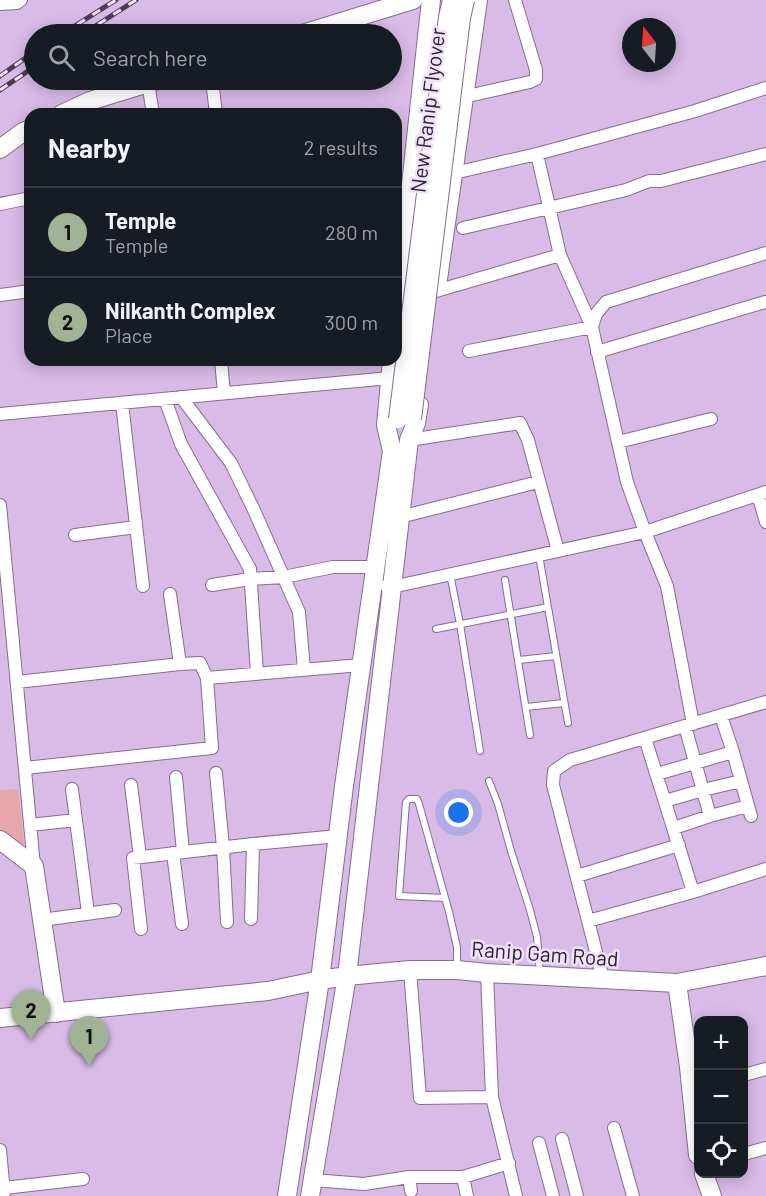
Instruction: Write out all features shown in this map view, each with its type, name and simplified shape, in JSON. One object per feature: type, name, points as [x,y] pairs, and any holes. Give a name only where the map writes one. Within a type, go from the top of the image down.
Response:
[{"type":"main road","points":[[335,24],[413,0]]},
{"type":"main road","points":[[402,268],[430,0]]},
{"type":"main road","name":"New Ranip Flyover","points":[[409,440],[405,419],[448,17],[452,0]]},
{"type":"main road","name":"New Ranip Flyover","points":[[286,1196],[320,980],[361,664],[392,451],[405,419],[465,0]]},
{"type":"main road","points":[[312,1188],[347,976],[409,440],[416,423],[478,0]]},
{"type":"main road","points":[[75,108],[125,90]]},
{"type":"main road","points":[[0,149],[24,132]]},
{"type":"main road","points":[[391,369],[386,425],[392,451]]},
{"type":"main road","points":[[0,840],[34,866],[56,1013]]},
{"type":"main road","name":"Ranip Gam Road","points":[[0,1018],[268,992],[320,980],[410,970],[457,970],[677,983],[766,966]]},
{"type":"main road","points":[[677,983],[694,1083]]},
{"type":"main road","points":[[705,1178],[708,1195]]},
{"type":"street","points":[[0,4],[17,3],[21,0]]},
{"type":"street","points":[[420,103],[464,97],[536,79],[536,70],[516,0]]},
{"type":"street","points":[[454,173],[695,111],[766,88]]},
{"type":"street","points":[[153,90],[153,108]]},
{"type":"street","points":[[213,90],[215,108]]},
{"type":"street","points":[[537,153],[560,255],[592,327],[627,482],[667,586],[695,762],[710,816]]},
{"type":"street","points":[[463,228],[627,190],[649,181],[661,181],[766,154]]},
{"type":"street","points":[[0,204],[24,199]]},
{"type":"street","points":[[592,327],[596,314],[606,302],[766,254]]},
{"type":"street","points":[[436,291],[560,255]]},
{"type":"street","points":[[0,295],[24,292]]},
{"type":"street","points":[[597,352],[765,302]]},
{"type":"street","points":[[469,351],[592,327]]},
{"type":"street","points":[[222,366],[224,393]]},
{"type":"street","points":[[0,414],[224,393],[391,369]]},
{"type":"street","points":[[181,397],[231,463],[254,508],[299,612],[304,670]]},
{"type":"street","points":[[165,399],[181,444],[250,569],[257,674]]},
{"type":"street","points":[[122,403],[143,586]]},
{"type":"street","points":[[618,442],[711,419]]},
{"type":"street","points":[[409,440],[520,423],[528,440],[558,551]]},
{"type":"street","points":[[400,517],[538,482]]},
{"type":"street","points":[[212,585],[284,577],[333,567],[374,575],[392,587],[645,532],[762,494],[766,522]]},
{"type":"street","points":[[0,505],[5,605],[17,682],[34,866]]},
{"type":"street","points":[[75,534],[136,527]]},
{"type":"street","points":[[170,594],[180,664]]},
{"type":"street","points":[[17,682],[200,663],[207,678],[212,748],[25,768]]},
{"type":"street","points":[[207,678],[361,664]]},
{"type":"street","points":[[603,979],[553,785],[554,771],[570,760],[766,702]]},
{"type":"street","points":[[674,828],[710,816],[750,811],[721,716]]},
{"type":"street","points":[[645,738],[693,892]]},
{"type":"street","points":[[657,774],[733,752]]},
{"type":"street","points":[[216,773],[227,922]]},
{"type":"street","points":[[176,777],[182,924]]},
{"type":"street","points":[[665,801],[741,781]]},
{"type":"street","points":[[131,785],[140,857]]},
{"type":"street","points":[[72,789],[88,914]]},
{"type":"street","points":[[30,825],[76,820]]},
{"type":"street","points":[[141,929],[133,858],[338,837]]},
{"type":"street","points":[[251,919],[253,844]]},
{"type":"street","points":[[577,876],[679,845]]},
{"type":"street","points":[[588,921],[766,869]]},
{"type":"street","points":[[42,920],[115,910]]},
{"type":"street","points":[[410,970],[420,1098],[492,1097]]},
{"type":"street","points":[[487,973],[492,1097],[516,1196]]},
{"type":"street","points":[[748,1074],[766,1069]]},
{"type":"street","points":[[614,1128],[633,1196]]},
{"type":"street","points":[[562,1139],[577,1196]]},
{"type":"street","points":[[539,1143],[553,1196]]},
{"type":"street","points":[[748,1153],[766,1148]]},
{"type":"street","points":[[0,1150],[4,1192],[83,1179]]},
{"type":"street","points":[[312,1188],[364,1184],[409,1177],[463,1177],[509,1163]]},
{"type":"street","points":[[409,1177],[411,1191]]},
{"type":"street","points":[[463,1177],[467,1196]]},
{"type":"lane","points":[[539,555],[568,723]]},
{"type":"lane","points":[[450,574],[480,751]]},
{"type":"lane","points":[[506,580],[530,735]]},
{"type":"lane","points":[[436,629],[548,607]]},
{"type":"lane","points":[[519,660],[556,656]]},
{"type":"lane","points":[[526,707],[564,703]]},
{"type":"lane","points":[[489,781],[530,910],[537,937],[540,976]]},
{"type":"lane","points":[[445,898],[399,896],[406,802],[409,799],[417,799],[419,804],[445,898],[457,946],[457,970]]},
{"type":"shaded area","points":[[18,789],[24,843],[21,847],[0,834],[0,790]]},
{"type":"railway","points":[[78,24],[116,0]]},
{"type":"railway","points":[[99,24],[136,0]]},
{"type":"railway","points":[[0,76],[24,59]]},
{"type":"railway","points":[[0,90],[24,74]]},
{"type":"place","name":"Nilkanth Complex","points":[[31,1040]]},
{"type":"place","name":"Temple","points":[[89,1066]]}]
